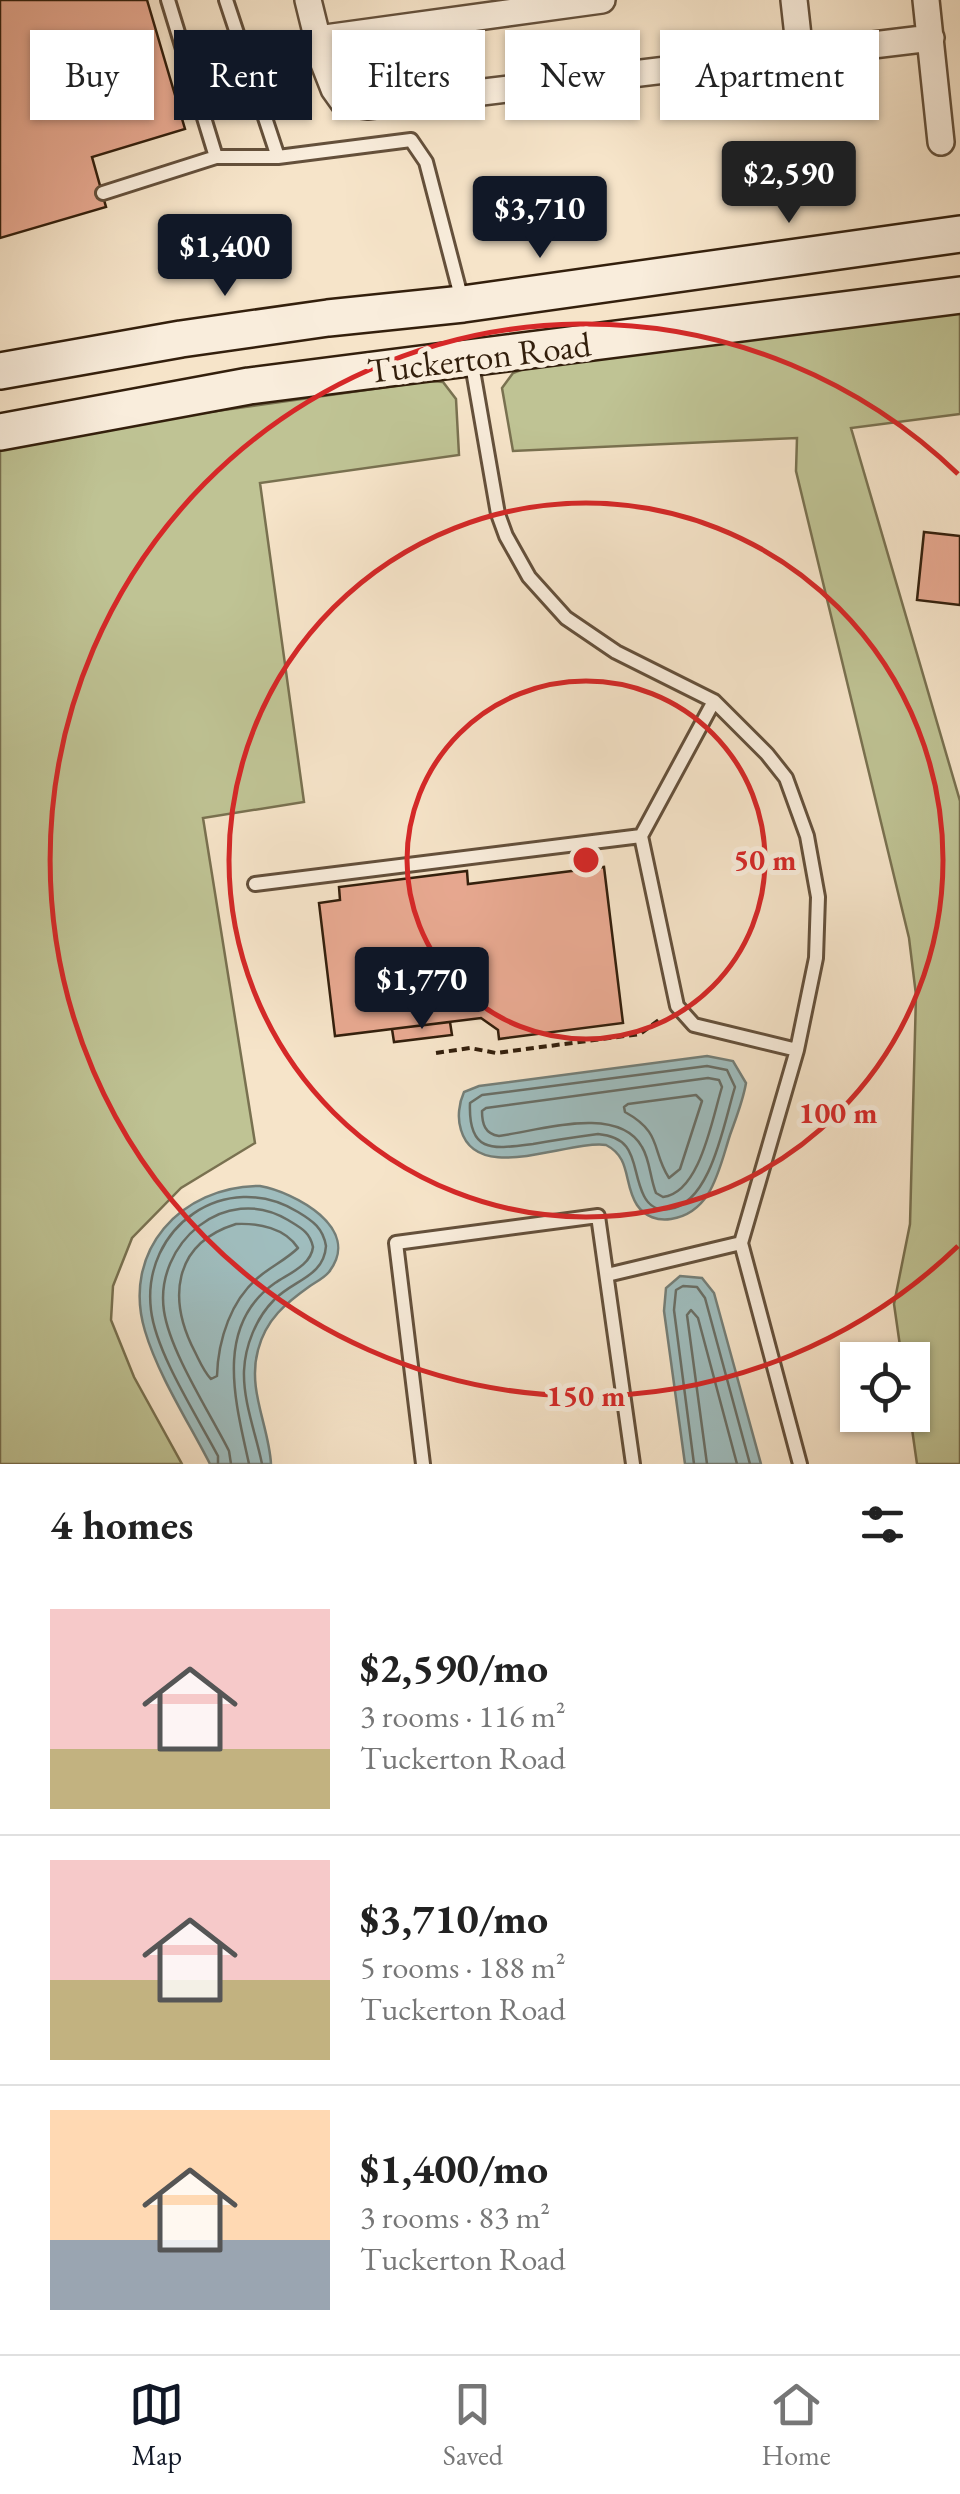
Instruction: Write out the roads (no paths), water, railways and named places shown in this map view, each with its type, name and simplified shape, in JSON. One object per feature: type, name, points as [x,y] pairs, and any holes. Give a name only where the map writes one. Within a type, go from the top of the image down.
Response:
[{"type":"main road","name":"Tuckerton Road","points":[[0,371],[181,338],[463,304],[960,234]]},
{"type":"main road","name":"Tuckerton Road","points":[[0,432],[250,386],[960,295]]},
{"type":"main road","points":[[463,304],[471,358]]},
{"type":"street","points":[[308,0],[334,90],[344,103],[367,106],[660,71]]},
{"type":"street","points":[[318,39],[602,0]]},
{"type":"street","points":[[794,0],[797,30]]},
{"type":"street","points":[[926,0],[941,142]]},
{"type":"street","points":[[879,44],[930,38]]},
{"type":"lane","points":[[168,0],[216,157]]},
{"type":"lane","points":[[226,0],[278,157]]},
{"type":"lane","points":[[102,193],[216,157],[278,157],[411,140],[426,162],[463,304]]},
{"type":"lane","points":[[471,358],[485,425],[493,496],[506,536],[530,577],[546,599],[589,636],[714,701],[786,778],[807,836],[816,882],[816,958],[796,1050],[741,1242],[800,1464]]},
{"type":"lane","points":[[714,701],[641,836],[677,1006],[694,1025],[796,1050]]},
{"type":"lane","points":[[255,884],[641,836]]},
{"type":"lane","points":[[424,1464],[396,1243],[598,1216],[632,1464]]},
{"type":"lane","points":[[607,1275],[741,1242]]},
{"type":"water","points":[[707,1056],[733,1061],[746,1083],[712,1188],[685,1215],[661,1219],[644,1213],[633,1197],[624,1164],[606,1145],[504,1158],[485,1155],[470,1146],[461,1130],[459,1111],[464,1092],[479,1086]]},
{"type":"water","points":[[260,1186],[290,1196],[320,1215],[337,1241],[337,1256],[327,1274],[278,1313],[258,1350],[255,1379],[271,1464],[210,1464],[151,1348],[140,1302],[142,1275],[150,1250],[164,1228],[183,1211],[205,1197]]},
{"type":"water","points":[[680,1276],[702,1278],[714,1293],[761,1464],[685,1464],[664,1311],[666,1288]]}]
